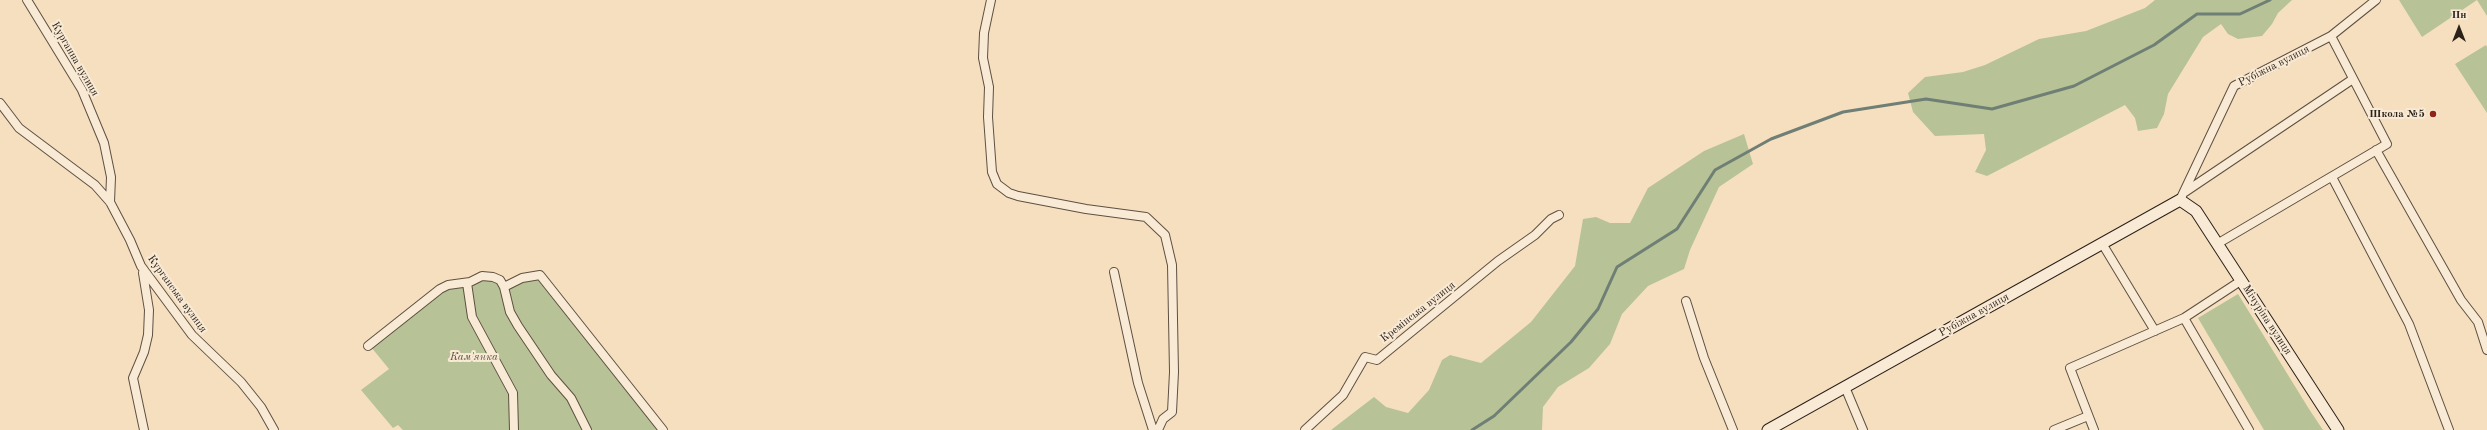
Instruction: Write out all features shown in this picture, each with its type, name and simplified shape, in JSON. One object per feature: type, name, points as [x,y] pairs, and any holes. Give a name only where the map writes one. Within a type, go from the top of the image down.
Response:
[{"type":"street","name":"Курганна вулиця","points":[[27,0],[82,90],[88,103],[104,143],[111,177],[110,202]]},
{"type":"street","points":[[991,0],[984,33],[983,58],[989,87],[988,117],[994,179],[1002,189],[1013,194],[1086,209],[1133,214],[1146,217],[1165,235],[1172,265],[1174,350],[1172,412],[1163,419],[1158,430]]},
{"type":"street","name":"Рубіжна вулиця","points":[[1768,430],[2103,245],[2182,196],[2234,86],[2331,36],[2376,0]]},
{"type":"street","points":[[2217,244],[2387,144],[2331,36]]},
{"type":"street","points":[[2182,196],[2353,80]]},
{"type":"street","name":"Курганська вулиця","points":[[0,103],[19,128],[90,181],[110,202],[130,240],[141,266],[192,335],[241,382],[261,407],[274,430]]},
{"type":"street","points":[[2376,150],[2461,300],[2478,322],[2487,350]]},
{"type":"street","points":[[2332,176],[2409,324],[2449,430]]},
{"type":"street","name":"Мічуріна вулиця","points":[[2182,196],[2196,211],[2338,430]]},
{"type":"street","name":"Кремінська вулиця","points":[[1305,430],[1343,395],[1365,357],[1377,360],[1488,269],[1535,235],[1552,219],[1559,215]]},
{"type":"street","points":[[2103,245],[2155,331]]},
{"type":"street","points":[[141,266],[147,286],[149,310],[148,335],[144,352],[133,378],[144,430]]},
{"type":"street","points":[[1114,272],[1138,383],[1153,430]]},
{"type":"street","points":[[504,287],[522,278],[540,275],[662,430]]},
{"type":"street","points":[[368,346],[411,313],[432,293],[448,285],[467,283],[487,276],[500,280],[504,287],[510,312],[518,326],[551,374],[571,398],[588,430]]},
{"type":"street","points":[[2094,430],[2070,368],[2184,318],[2242,280]]},
{"type":"street","points":[[467,283],[469,309],[475,326],[514,393],[514,430]]},
{"type":"street","points":[[1686,301],[1704,358],[1733,430]]},
{"type":"street","points":[[2184,318],[2249,430]]},
{"type":"street","points":[[1845,387],[1863,430]]},
{"type":"street","points":[[2054,430],[2088,416]]},
{"type":"green space","points":[[2155,0],[2292,0],[2278,13],[2272,24],[2262,36],[2238,39],[2228,34],[2221,24],[2203,37],[2168,94],[2164,114],[2157,128],[2138,131],[2135,118],[2125,105],[1987,176],[1975,172],[1986,150],[1984,134],[1935,136],[1913,112],[1908,93],[1925,77],[1963,72],[1985,65],[2039,39],[2086,31],[2145,8]]},
{"type":"green space","points":[[2399,0],[2477,0],[2422,37]]},
{"type":"green space","points":[[2477,0],[2487,0],[2487,16]]},
{"type":"green space","points":[[2486,45],[2487,47],[2487,113],[2455,64]]},
{"type":"green space","points":[[1744,134],[1753,164],[1719,187],[1690,250],[1684,269],[1648,286],[1622,314],[1610,344],[1589,368],[1558,387],[1543,407],[1542,430],[1331,430],[1374,397],[1386,407],[1408,413],[1429,390],[1442,360],[1450,355],[1481,363],[1531,322],[1575,266],[1583,219],[1596,217],[1610,223],[1630,223],[1648,188],[1704,151]]},
{"type":"green space","name":"Кам'янка","points":[[538,277],[660,430],[403,430],[398,425],[393,428],[361,390],[389,369],[371,347],[442,288],[481,279],[493,279],[498,285]]},
{"type":"green space","points":[[2238,294],[2323,430],[2264,430],[2198,318]]},
{"type":"waterway","points":[[1472,430],[1494,416],[1571,342],[1598,309],[1617,267],[1677,229],[1715,170],[1771,139],[1843,112],[1926,99],[1992,109],[2074,86],[2154,45],[2197,14],[2240,14],[2270,0]]},
{"type":"place","name":"Школа №5","points":[[2433,114]]}]
